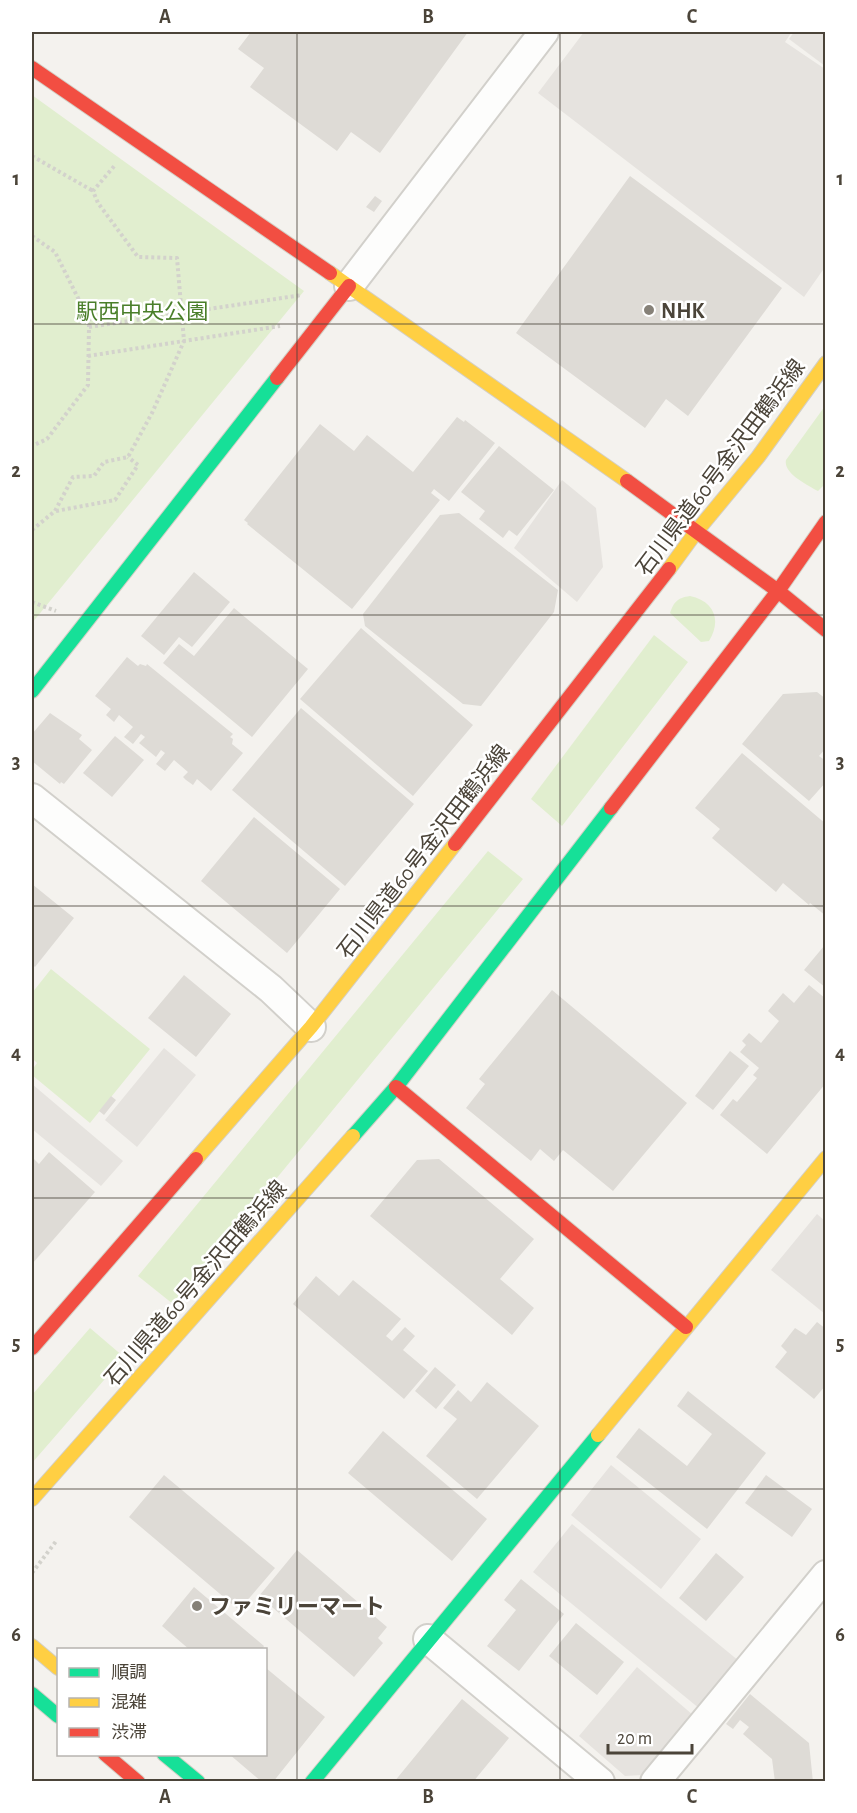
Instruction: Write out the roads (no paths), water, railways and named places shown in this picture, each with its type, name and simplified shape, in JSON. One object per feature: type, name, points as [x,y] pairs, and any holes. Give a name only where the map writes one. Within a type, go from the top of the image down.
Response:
[{"type":"street","points":[[32,691],[349,286],[544,32]]},
{"type":"street","points":[[32,68],[349,286],[778,591],[825,630]]},
{"type":"street","name":"石川県道60号金沢田鶴浜線","points":[[32,1348],[311,1027],[640,608],[696,532],[758,457],[825,363]]},
{"type":"street","name":"石川県道60号金沢田鶴浜線","points":[[32,1499],[396,1087],[778,591],[825,522]]},
{"type":"street","points":[[32,798],[271,989],[311,1027]]},
{"type":"street","points":[[396,1087],[686,1327]]},
{"type":"street","points":[[312,1782],[825,1158]]},
{"type":"street","points":[[655,1782],[825,1575]]},
{"type":"street","points":[[428,1640],[600,1782]]},
{"type":"street","points":[[32,1646],[57,1667]]},
{"type":"street","points":[[32,1694],[57,1715]]},
{"type":"street","points":[[106,1756],[138,1782]]},
{"type":"street","points":[[165,1756],[198,1782]]},
{"type":"place","name":"NHK","points":[[649,310]]},
{"type":"place","name":"ファミリーマート","points":[[197,1606]]},
{"type":"park label","name":"駅西中央公園","points":[[142,311]]}]
